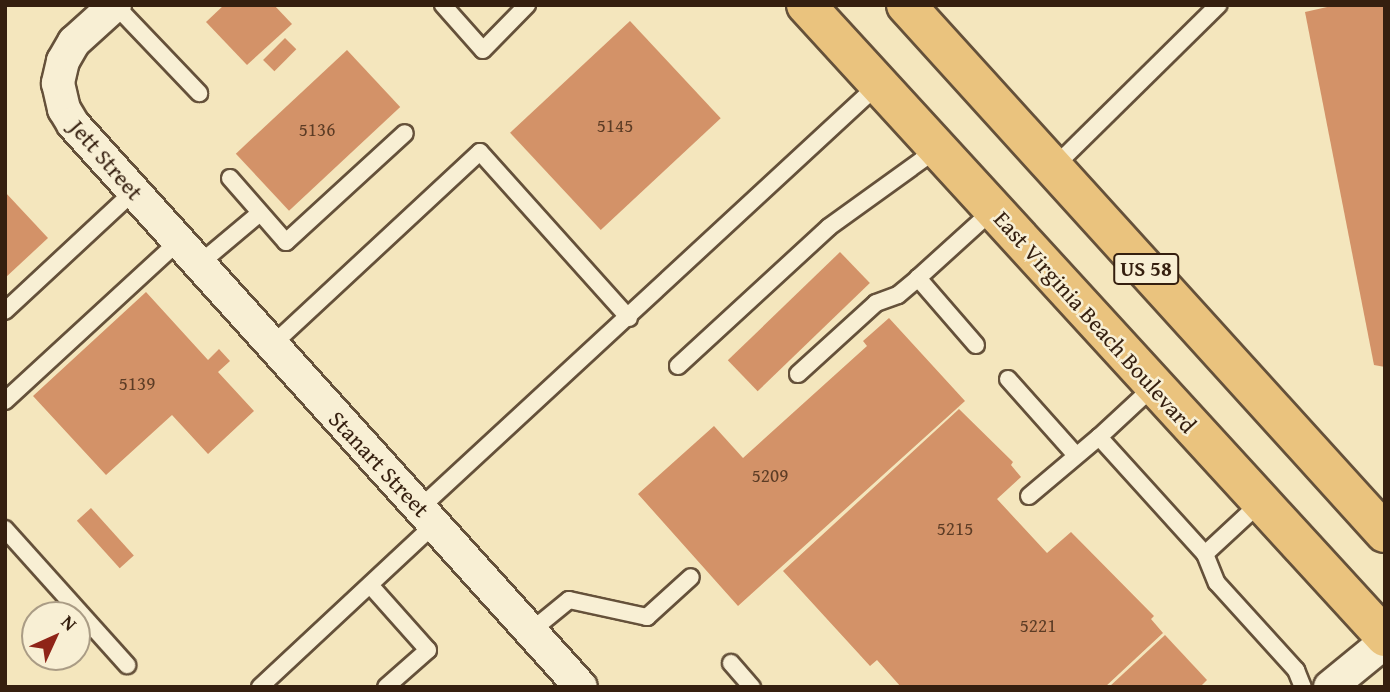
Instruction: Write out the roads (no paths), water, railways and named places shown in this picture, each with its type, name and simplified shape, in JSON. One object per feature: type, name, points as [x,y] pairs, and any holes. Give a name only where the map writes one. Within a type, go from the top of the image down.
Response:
[{"type":"main road","name":"East Virginia Beach Boulevard","points":[[806,5],[1385,640]]},
{"type":"main road","name":"US 58","points":[[906,5],[1385,533]]},
{"type":"street","name":"Jett Street","points":[[115,5],[74,42],[62,61],[58,83],[64,109],[74,124],[188,253]]},
{"type":"street","name":"Stanart Street","points":[[188,253],[581,687]]},
{"type":"street","points":[[1330,687],[1385,640]]},
{"type":"lane","points":[[115,5],[199,93]]},
{"type":"lane","points":[[443,5],[484,50],[527,5]]},
{"type":"lane","points":[[1054,167],[1210,9]]},
{"type":"lane","points":[[260,687],[370,585],[427,517],[629,318],[879,84]]},
{"type":"lane","points":[[230,178],[286,242],[405,133]]},
{"type":"lane","points":[[678,366],[829,227],[937,149]]},
{"type":"lane","points":[[271,346],[480,152],[629,318]]},
{"type":"lane","points":[[5,311],[133,192]]},
{"type":"lane","points":[[798,374],[876,303],[898,295],[993,210]]},
{"type":"lane","points":[[5,401],[188,253],[260,213]]},
{"type":"lane","points":[[918,278],[976,345]]},
{"type":"lane","points":[[1008,379],[1074,453]]},
{"type":"lane","points":[[1029,496],[1074,453],[1099,437],[1153,387]]},
{"type":"lane","points":[[1099,437],[1205,554],[1217,583],[1296,670],[1303,687]]},
{"type":"lane","points":[[1205,554],[1261,502]]},
{"type":"lane","points":[[5,529],[127,665]]},
{"type":"lane","points":[[531,631],[569,600],[647,617],[691,577]]},
{"type":"lane","points":[[370,585],[428,650],[386,687]]},
{"type":"lane","points":[[731,663],[752,687]]}]
